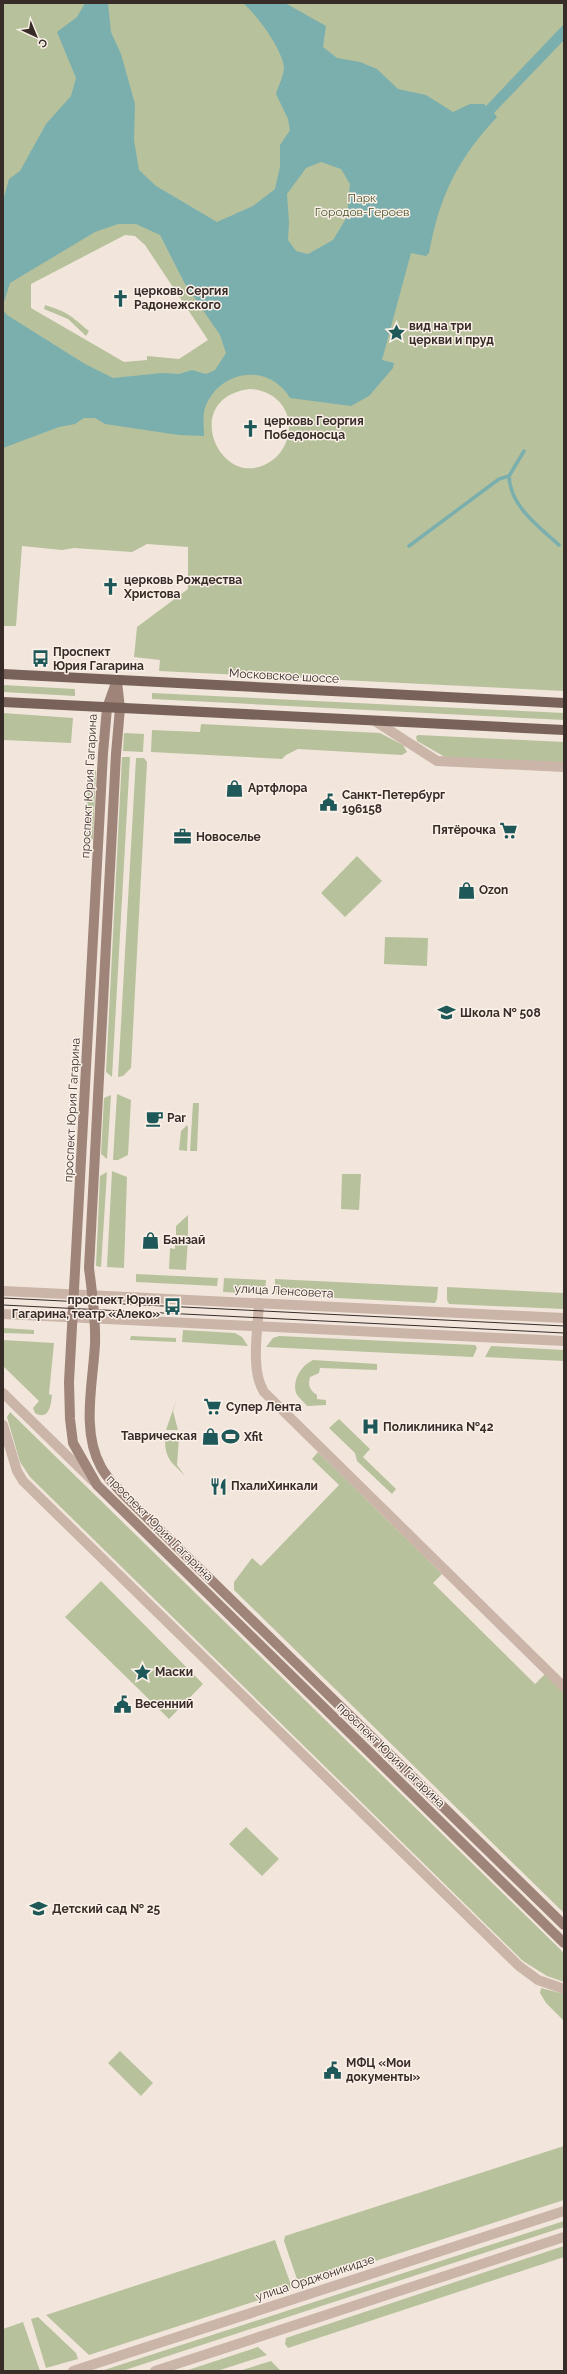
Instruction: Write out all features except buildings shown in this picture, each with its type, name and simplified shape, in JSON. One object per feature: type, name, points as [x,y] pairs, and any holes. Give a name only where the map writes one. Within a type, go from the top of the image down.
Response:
[{"type":"main road","name":"Московское шоссе","points":[[3,674],[564,703]]},
{"type":"main road","name":"проспект Юрия Гагарина","points":[[117,680],[107,708],[77,1252],[73,1294],[69,1390],[71,1432],[78,1454],[97,1485],[564,1943]]},
{"type":"main road","name":"проспект Юрия Гагарина","points":[[117,680],[120,708],[116,754],[89,1268],[94,1318],[91,1433],[96,1455],[106,1475],[564,1925]]},
{"type":"main road","points":[[3,702],[564,730]]},
{"type":"street","points":[[375,721],[437,761],[564,767]]},
{"type":"street","name":"улица Ленсовета","points":[[3,1291],[564,1318]]},
{"type":"street","points":[[259,1303],[256,1368],[260,1386],[264,1392],[564,1687]]},
{"type":"street","points":[[3,1314],[258,1325],[564,1341]]},
{"type":"street","points":[[3,1393],[97,1485]]},
{"type":"street","points":[[3,1425],[17,1471],[23,1481],[519,1966],[538,1980],[564,1988]]},
{"type":"street","name":"улица Орджоникидзе","points":[[73,2371],[564,2210]]},
{"type":"street","points":[[155,2371],[564,2237]]},
{"type":"green space","name":"Парк Городов-Героев","points":[[3,3],[564,3],[564,691],[159,671],[160,660],[134,657],[137,627],[188,589],[188,547],[147,544],[132,552],[74,548],[62,550],[22,546],[16,626],[3,626]],"holes":[[[125,235],[135,236],[145,245],[208,340],[179,359],[147,356],[147,360],[124,362],[31,308],[31,284]],[[250,389],[264,392],[276,399],[285,410],[289,424],[287,439],[278,456],[255,468],[238,466],[224,457],[215,442],[212,426],[215,409],[228,396]]]},
{"type":"green space","points":[[45,305],[60,310],[73,318],[89,331],[86,336],[68,319],[44,309]]},
{"type":"green space","points":[[3,685],[75,689],[75,696],[3,692]]},
{"type":"green space","points":[[152,693],[564,713],[564,720],[152,699]]},
{"type":"green space","points":[[3,713],[73,718],[71,743],[3,740]]},
{"type":"green space","points":[[201,724],[380,733],[403,745],[407,752],[402,755],[298,749],[286,755],[282,759],[151,752],[152,730],[200,732]]},
{"type":"green space","points":[[124,733],[144,734],[143,752],[123,751]]},
{"type":"green space","points":[[416,736],[564,742],[564,763],[445,757],[417,741]]},
{"type":"green space","points":[[122,757],[130,757],[112,1077],[106,1072]]},
{"type":"green space","points":[[136,758],[144,758],[147,762],[131,1068],[123,1076],[118,1077]]},
{"type":"green space","points":[[89,770],[96,770],[93,839],[85,841]]},
{"type":"green space","points":[[357,856],[382,881],[345,917],[321,893]]},
{"type":"green space","points":[[385,937],[428,938],[427,966],[384,964]]},
{"type":"green space","points":[[117,1094],[131,1100],[128,1155],[118,1160],[113,1160]]},
{"type":"green space","points":[[111,1095],[107,1159],[101,1154],[104,1098]]},
{"type":"green space","points":[[193,1103],[199,1103],[197,1151],[190,1151]]},
{"type":"green space","points":[[187,1125],[187,1151],[179,1150],[181,1131]]},
{"type":"green space","points":[[112,1171],[127,1177],[124,1268],[107,1267]]},
{"type":"green space","points":[[107,1172],[101,1267],[96,1266],[100,1176]]},
{"type":"green space","points":[[342,1174],[361,1174],[359,1210],[341,1209]]},
{"type":"green space","points":[[188,1215],[188,1236],[176,1235],[176,1226]]},
{"type":"green space","points":[[175,1238],[188,1239],[186,1270],[169,1269],[170,1248],[175,1249]]},
{"type":"green space","points":[[136,1274],[218,1278],[217,1286],[136,1282]]},
{"type":"green space","points":[[224,1278],[266,1280],[265,1291],[262,1294],[223,1292]]},
{"type":"green space","points":[[275,1279],[438,1287],[437,1299],[435,1303],[277,1295],[275,1291]]},
{"type":"green space","points":[[447,1287],[564,1293],[564,1309],[449,1304],[447,1300]]},
{"type":"green space","points":[[3,1328],[34,1330],[34,1334],[3,1333]]},
{"type":"green space","points":[[183,1330],[235,1333],[242,1337],[248,1346],[182,1342]]},
{"type":"green space","points":[[131,1336],[176,1338],[176,1342],[130,1340]]},
{"type":"green space","points":[[279,1336],[475,1345],[477,1348],[473,1357],[266,1347],[273,1338]]},
{"type":"green space","points":[[3,1340],[54,1343],[49,1394],[52,1395],[51,1403],[48,1411],[43,1415],[35,1413],[33,1408],[39,1401],[3,1366]]},
{"type":"green space","points":[[491,1346],[564,1350],[564,1361],[485,1357]]},
{"type":"green space","points":[[313,1360],[377,1364],[377,1370],[320,1368],[319,1373],[310,1377],[309,1385],[312,1391],[317,1395],[317,1399],[326,1400],[326,1405],[307,1406],[296,1393],[295,1383],[299,1373],[305,1365]]},
{"type":"green space","points":[[177,1398],[173,1411],[178,1430],[166,1430]]},
{"type":"green space","points":[[10,1412],[564,1953],[564,1982],[547,1976],[523,1961],[30,1477],[20,1462],[7,1417]]},
{"type":"green space","points":[[339,1419],[370,1449],[363,1457],[396,1489],[392,1494],[357,1461],[355,1453],[329,1428]]},
{"type":"green space","points":[[179,1438],[177,1465],[185,1476],[170,1460],[165,1446],[165,1439]]},
{"type":"green space","points":[[318,1452],[442,1574],[433,1583],[535,1684],[545,1674],[564,1693],[564,1913],[234,1590],[234,1582],[252,1558],[261,1566],[339,1485],[312,1459]]},
{"type":"green space","points":[[101,1581],[203,1684],[169,1719],[65,1617]]},
{"type":"green space","points":[[246,1827],[279,1859],[262,1876],[229,1844]]},
{"type":"green space","points":[[541,1988],[564,1994],[564,2021],[546,2003],[540,1993]]},
{"type":"green space","points":[[120,2051],[153,2083],[141,2096],[108,2063]]},
{"type":"green space","points":[[564,2146],[564,2200],[301,2285],[298,2282],[284,2241],[285,2236]]},
{"type":"green space","points":[[564,2221],[564,2227],[122,2371],[101,2371]]},
{"type":"green space","points":[[275,2240],[291,2285],[290,2290],[89,2355],[46,2315]]},
{"type":"green space","points":[[564,2246],[564,2257],[288,2348],[285,2344],[286,2338]]},
{"type":"green space","points":[[38,2317],[76,2353],[78,2359],[46,2368],[31,2319]]},
{"type":"green space","points":[[23,2322],[40,2371],[3,2371],[3,2329]]},
{"type":"green space","points":[[258,2347],[267,2355],[217,2371],[185,2371]]},
{"type":"green space","points":[[271,2361],[281,2371],[239,2371]]},
{"type":"water","points":[[85,3],[108,3],[111,32],[121,54],[135,104],[134,140],[139,170],[156,186],[217,222],[253,206],[275,189],[280,167],[280,145],[290,130],[288,119],[276,94],[284,70],[279,51],[268,33],[249,8],[243,3],[285,3],[326,26],[323,47],[337,58],[360,62],[377,69],[398,89],[426,95],[453,112],[470,104],[484,104],[486,106],[564,24],[564,40],[494,113],[497,117],[471,148],[452,179],[445,196],[433,232],[429,253],[426,256],[411,253],[382,360],[394,363],[393,368],[369,396],[351,406],[290,398],[281,387],[270,379],[258,375],[246,375],[234,378],[223,384],[213,393],[205,409],[204,436],[179,435],[105,424],[95,418],[84,418],[75,424],[59,427],[3,448],[3,310],[7,315],[85,364],[113,378],[162,373],[179,374],[192,370],[206,374],[215,370],[226,353],[220,335],[185,284],[160,235],[136,224],[118,224],[95,232],[10,283],[3,305],[4,197],[9,179],[20,171],[46,124],[71,96],[76,78],[57,32],[77,17]],"holes":[[[321,162],[341,169],[350,184],[347,217],[333,240],[308,254],[296,251],[288,240],[289,222],[287,194],[306,168]]]},
{"type":"waterway","points":[[524,451],[509,476],[514,497],[526,515],[559,545]]},
{"type":"waterway","points":[[409,546],[499,479],[509,476]]},
{"type":"tram line","points":[[3,1298],[564,1326]]},
{"type":"tram line","points":[[3,1305],[564,1333]]},
{"type":"place","name":"церковь Сергия Радонежского","points":[[121,298]]},
{"type":"place","name":"вид на три церкви и пруд","points":[[396,333]]},
{"type":"place","name":"церковь Георгия Победоносца","points":[[251,428]]},
{"type":"place","name":"церковь Рождества Христова","points":[[111,587]]},
{"type":"place","name":"Проспект Юрия Гагарина","points":[[40,659]]},
{"type":"place","name":"Артфлора","points":[[235,788]]},
{"type":"place","name":"Санкт-Петербург 196158","points":[[329,802]]},
{"type":"place","name":"Пятёрочка","points":[[509,830]]},
{"type":"place","name":"Новоселье","points":[[183,837]]},
{"type":"place","name":"Ozon","points":[[466,890]]},
{"type":"place","name":"Школа № 508","points":[[447,1013]]},
{"type":"place","name":"Par","points":[[154,1118]]},
{"type":"place","name":"Банзай","points":[[150,1240]]},
{"type":"place","name":"проспект Юрия Гагарина, театр «Алеко»","points":[[173,1307]]},
{"type":"place","name":"Супер Лента","points":[[213,1407]]},
{"type":"place","name":"Поликлиника №42","points":[[370,1427]]},
{"type":"place","name":"Таврическая","points":[[210,1436]]},
{"type":"place","name":"Xfit","points":[[231,1437]]},
{"type":"place","name":"ПхалиХинкали","points":[[218,1486]]},
{"type":"place","name":"Маски","points":[[142,1672]]},
{"type":"place","name":"Весенний","points":[[122,1704]]},
{"type":"place","name":"Детский сад № 25","points":[[39,1909]]},
{"type":"place","name":"МФЦ «Мои документы»","points":[[333,2070]]}]
